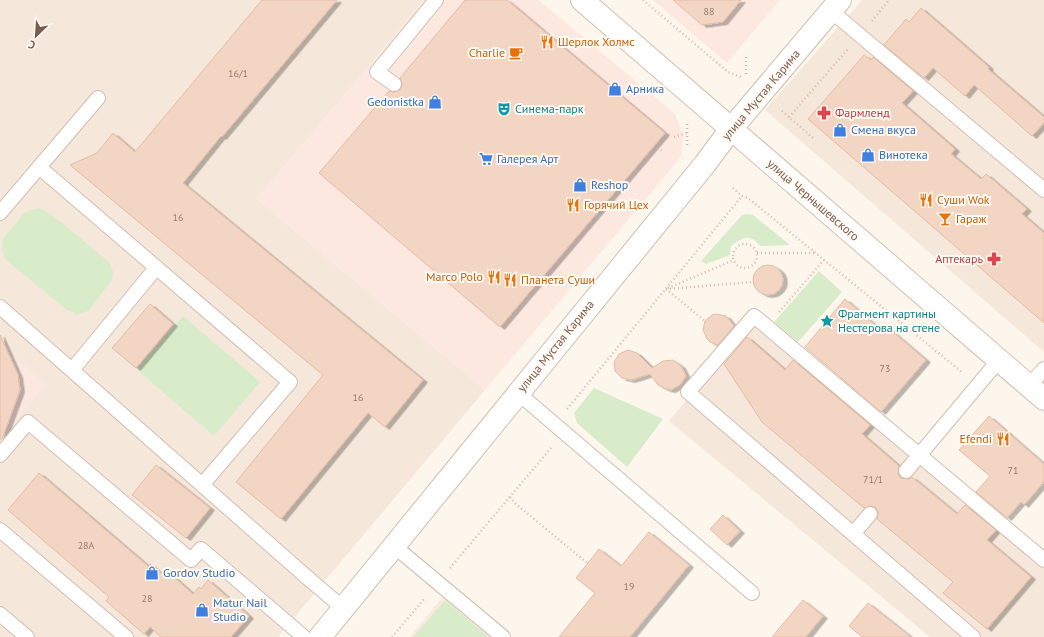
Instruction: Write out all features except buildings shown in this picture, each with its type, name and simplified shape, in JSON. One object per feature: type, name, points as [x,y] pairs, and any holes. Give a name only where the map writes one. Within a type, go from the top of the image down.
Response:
[{"type":"street","name":"улица Чернышевского","points":[[582,0],[1037,393]]},
{"type":"street","name":"улица Мустая Карима","points":[[320,637],[705,164],[731,129],[835,5]]},
{"type":"lane","points":[[394,84],[377,72],[436,0]]},
{"type":"lane","points":[[835,5],[860,35],[1044,190]]},
{"type":"lane","points":[[0,213],[98,98]]},
{"type":"lane","points":[[39,167],[290,382],[202,485]]},
{"type":"lane","points":[[72,370],[156,268]]},
{"type":"lane","points":[[0,307],[308,579],[343,608]]},
{"type":"lane","points":[[973,637],[688,392],[754,316],[1044,560]]},
{"type":"lane","points":[[906,471],[1000,360]]},
{"type":"lane","points":[[1037,393],[1044,369]]},
{"type":"lane","points":[[518,393],[752,593]]},
{"type":"lane","points":[[0,455],[28,422],[191,560],[201,549],[304,637]]},
{"type":"lane","points":[[853,534],[870,514]]},
{"type":"lane","points":[[0,530],[126,637]]},
{"type":"lane","points":[[394,546],[503,637]]},
{"type":"lane","points":[[0,614],[27,637]]},
{"type":"path","points":[[643,0],[728,72],[746,79],[746,56]]},
{"type":"path","points":[[789,117],[890,0]]},
{"type":"path","points":[[782,111],[813,138]]},
{"type":"path","points":[[687,124],[687,149]]},
{"type":"path","points":[[674,137],[687,133]]},
{"type":"path","points":[[654,146],[662,151]]},
{"type":"path","points":[[733,188],[742,196],[748,198],[978,386]]},
{"type":"path","points":[[744,244],[750,245],[755,249],[756,261],[752,266],[747,268],[740,267],[734,260],[734,251],[738,246],[744,244]]},
{"type":"path","points":[[756,252],[816,254]]},
{"type":"path","points":[[666,289],[734,260]]},
{"type":"path","points":[[766,326],[824,260]]},
{"type":"path","points":[[666,289],[753,282]]},
{"type":"path","points":[[666,289],[705,321]]},
{"type":"path","points":[[510,497],[516,504],[587,564]]},
{"type":"shaded area","points":[[0,0],[424,0],[257,199],[485,390],[278,637],[0,637]]},
{"type":"shaded area","name":"Галерея Арт","points":[[424,0],[539,0],[675,114],[683,134],[681,157],[485,390],[257,199]]},
{"type":"shaded area","points":[[653,0],[780,0],[727,63]]},
{"type":"shaded area","points":[[862,0],[1044,0],[1044,352],[765,110]]},
{"type":"shaded area","points":[[753,321],[1044,564],[1044,637],[930,637],[669,421]]},
{"type":"shaded area","points":[[0,345],[46,384],[0,439]]},
{"type":"shaded area","points":[[445,594],[496,637],[410,637]]},
{"type":"green space","points":[[39,208],[51,214],[109,262],[113,271],[112,280],[88,311],[77,314],[67,310],[6,260],[2,249],[3,239],[25,212]]},
{"type":"green space","points":[[742,215],[753,215],[790,245],[760,246],[757,242],[750,238],[746,238],[731,246],[730,255],[706,264],[701,261]]},
{"type":"green space","points":[[819,271],[842,292],[798,342],[774,322]]},
{"type":"green space","points":[[183,316],[260,382],[214,436],[137,370]]},
{"type":"green space","points":[[594,388],[663,419],[627,467],[577,423],[574,413]]},
{"type":"green space","points":[[445,600],[489,637],[413,637]]},
{"type":"place","name":"Шерлок Холмс","points":[[547,42]]},
{"type":"place","name":"Charlie","points":[[516,53]]},
{"type":"place","name":"Арника","points":[[615,89]]},
{"type":"place","name":"Gedonistka","points":[[435,102]]},
{"type":"place","name":"Синема-парк","points":[[504,109]]},
{"type":"place","name":"Фармленд","points":[[824,113]]},
{"type":"place","name":"Смена вкуса","points":[[840,130]]},
{"type":"place","name":"Винотека","points":[[868,155]]},
{"type":"place","name":"Галерея Арт","points":[[486,159]]},
{"type":"place","name":"Reshop","points":[[580,185]]},
{"type":"place","name":"Суши Wok","points":[[926,200]]},
{"type":"place","name":"Горячий Цех","points":[[573,205]]},
{"type":"place","name":"Гараж","points":[[945,219]]},
{"type":"place","name":"Аптекарь","points":[[994,259]]},
{"type":"place","name":"Marco Polo","points":[[494,277]]},
{"type":"place","name":"Планета Суши","points":[[510,280]]},
{"type":"place","name":"Фрагмент картины Нестерова на стене","points":[[827,321]]},
{"type":"place","name":"Efendi","points":[[1003,439]]},
{"type":"place","name":"Gordov Studio","points":[[152,573]]},
{"type":"place","name":"Matur Nail Studio","points":[[202,610]]}]
